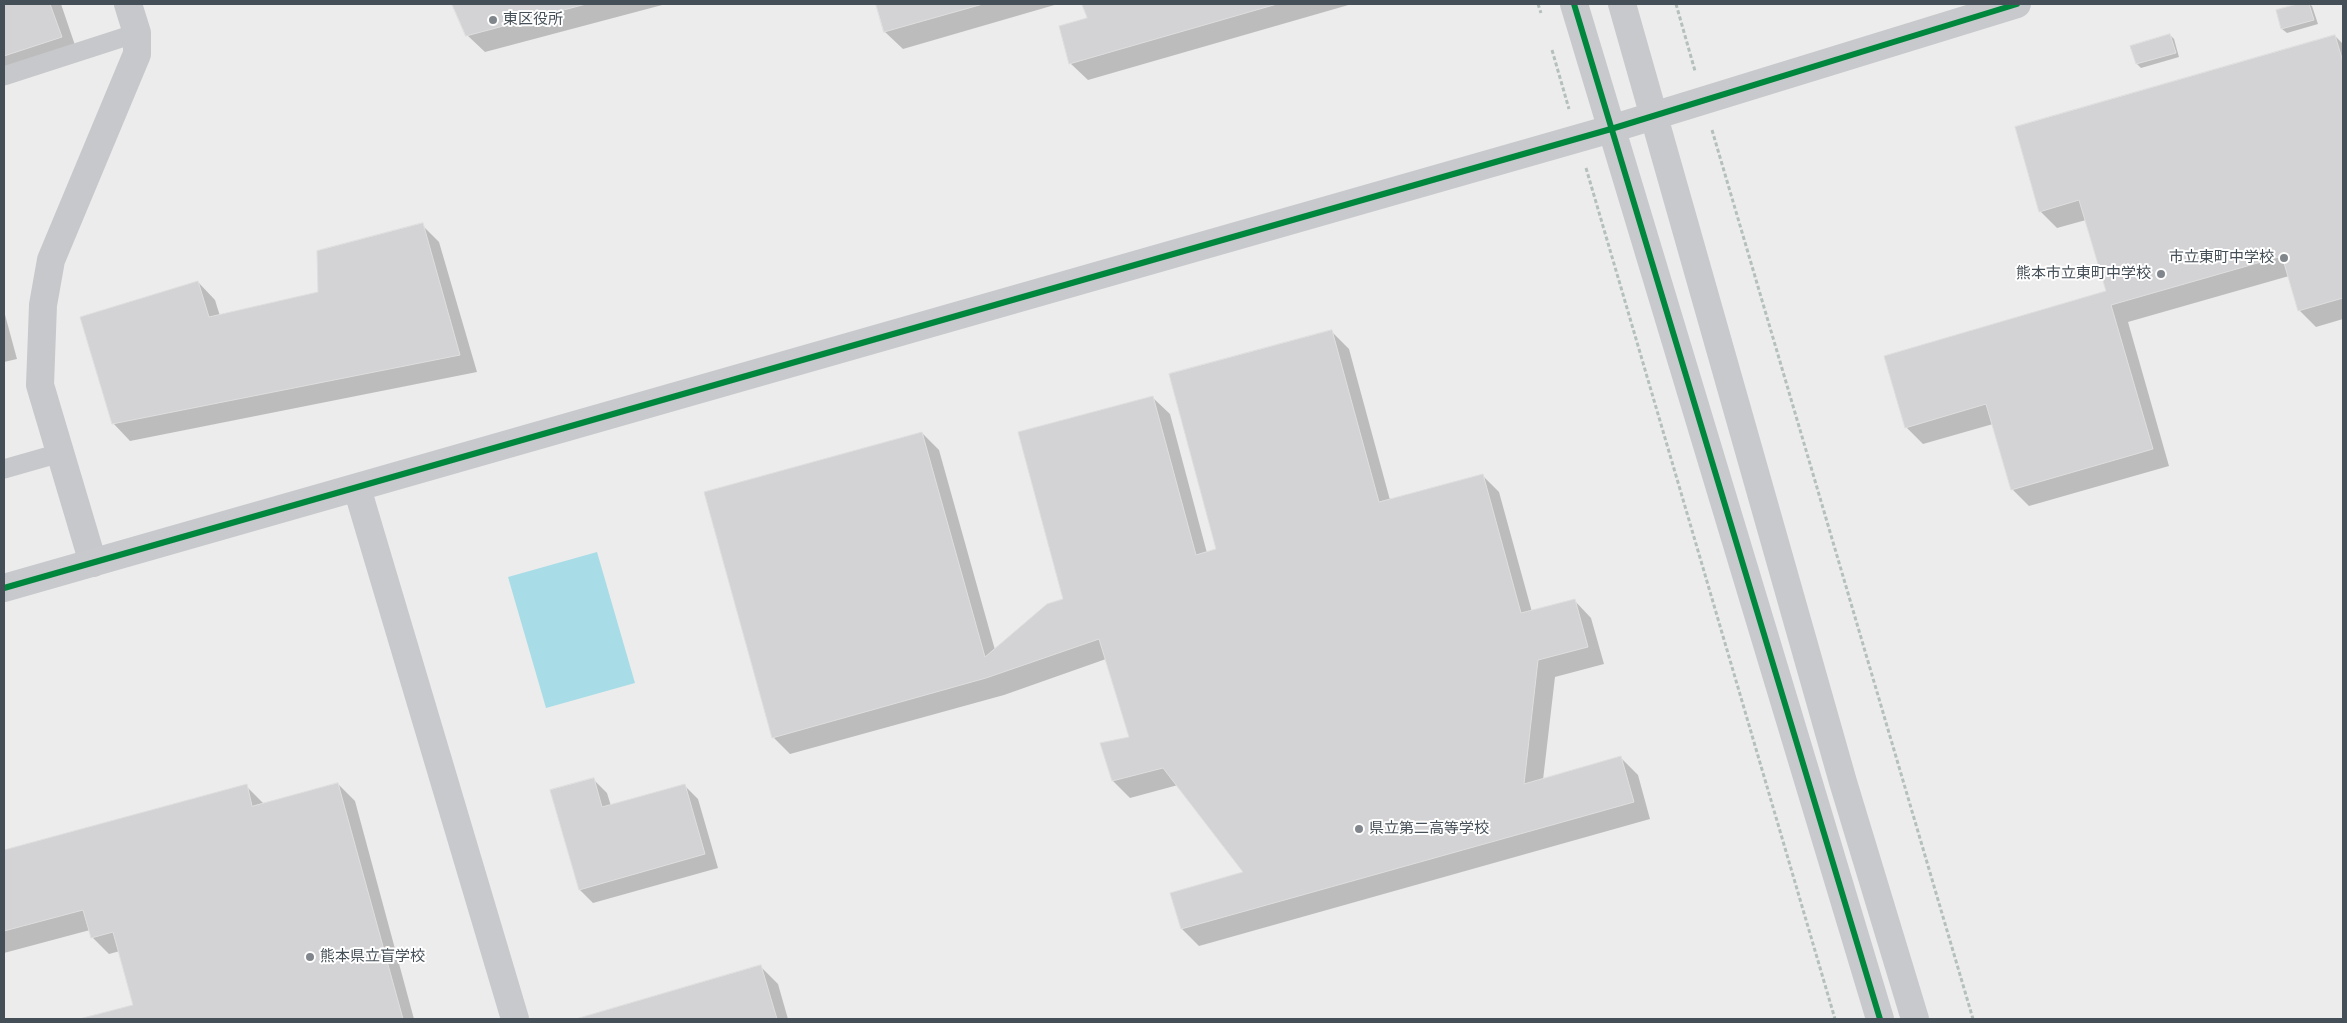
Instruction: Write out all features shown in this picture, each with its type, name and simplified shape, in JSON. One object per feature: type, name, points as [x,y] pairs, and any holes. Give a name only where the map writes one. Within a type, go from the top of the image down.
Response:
[{"type":"street","points":[[93,562],[40,385],[45,289],[51,260],[137,54],[137,33],[128,4]]},
{"type":"street","points":[[1574,4],[1880,1019]]},
{"type":"street","points":[[1622,4],[1843,782],[1915,1019]]},
{"type":"street","points":[[4,588],[1611,129],[1654,114],[2017,4]]},
{"type":"street","points":[[357,488],[515,1019]]},
{"type":"lane","points":[[4,76],[137,33]]},
{"type":"lane","points":[[4,469],[60,453]]},
{"type":"path","points":[[1538,4],[1544,23]]},
{"type":"path","points":[[1676,4],[1973,1019]]},
{"type":"path","points":[[1549,42],[1572,119]]},
{"type":"path","points":[[1586,167],[1835,1019]]},
{"type":"water","points":[[597,552],[635,683],[546,708],[508,577]]},
{"type":"building","points":[[4,4],[50,4],[62,37],[4,56]]},
{"type":"building","name":"東区役所","points":[[452,4],[586,4],[466,36]]},
{"type":"building","points":[[876,4],[983,4],[884,32]]},
{"type":"building","points":[[1082,4],[1277,4],[1069,64],[1059,26],[1087,18]]},
{"type":"building","points":[[2298,4],[2309,4],[2314,20],[2281,29],[2276,10]]},
{"type":"building","points":[[2170,34],[2176,53],[2136,64],[2130,46]]},
{"type":"building","name":"熊本市立東町中学校","points":[[2335,35],[2343,62],[2343,298],[2298,311],[2282,256],[2111,305],[2153,449],[2011,490],[1986,404],[1905,428],[1884,356],[2106,291],[2079,200],[2039,212],[2015,127]]},
{"type":"building","points":[[423,223],[460,355],[112,424],[80,317],[198,281],[209,317],[318,292],[317,251]]},
{"type":"building","points":[[1332,330],[1379,502],[1483,474],[1521,613],[1575,599],[1588,647],[1538,660],[1524,784],[1621,756],[1634,802],[1181,929],[1170,893],[1243,872],[1163,768],[1112,781],[1100,743],[1129,737],[1099,639],[986,678],[772,738],[704,492],[922,432],[985,657],[1047,604],[1063,599],[1018,432],[1153,396],[1196,555],[1216,549],[1169,374]]},
{"type":"building","points":[[594,778],[602,807],[685,784],[705,854],[579,890],[550,790]]},
{"type":"building","points":[[338,783],[403,1019],[79,1019],[133,1005],[113,932],[91,938],[83,910],[4,931],[4,850],[247,784],[252,806]]},
{"type":"building","points":[[761,965],[777,1019],[576,1019]]},
{"type":"cycle path","points":[[1574,4],[1880,1019]]},
{"type":"cycle path","points":[[4,588],[1611,129],[2017,4]]},
{"type":"place","name":"東区役所","points":[[493,20]]},
{"type":"place","name":"市立東町中学校","points":[[2284,258]]},
{"type":"place","name":"熊本市立東町中学校","points":[[2161,274]]},
{"type":"place","name":"県立第二高等学校","points":[[1359,829]]},
{"type":"place","name":"熊本県立盲学校","points":[[310,957]]}]
